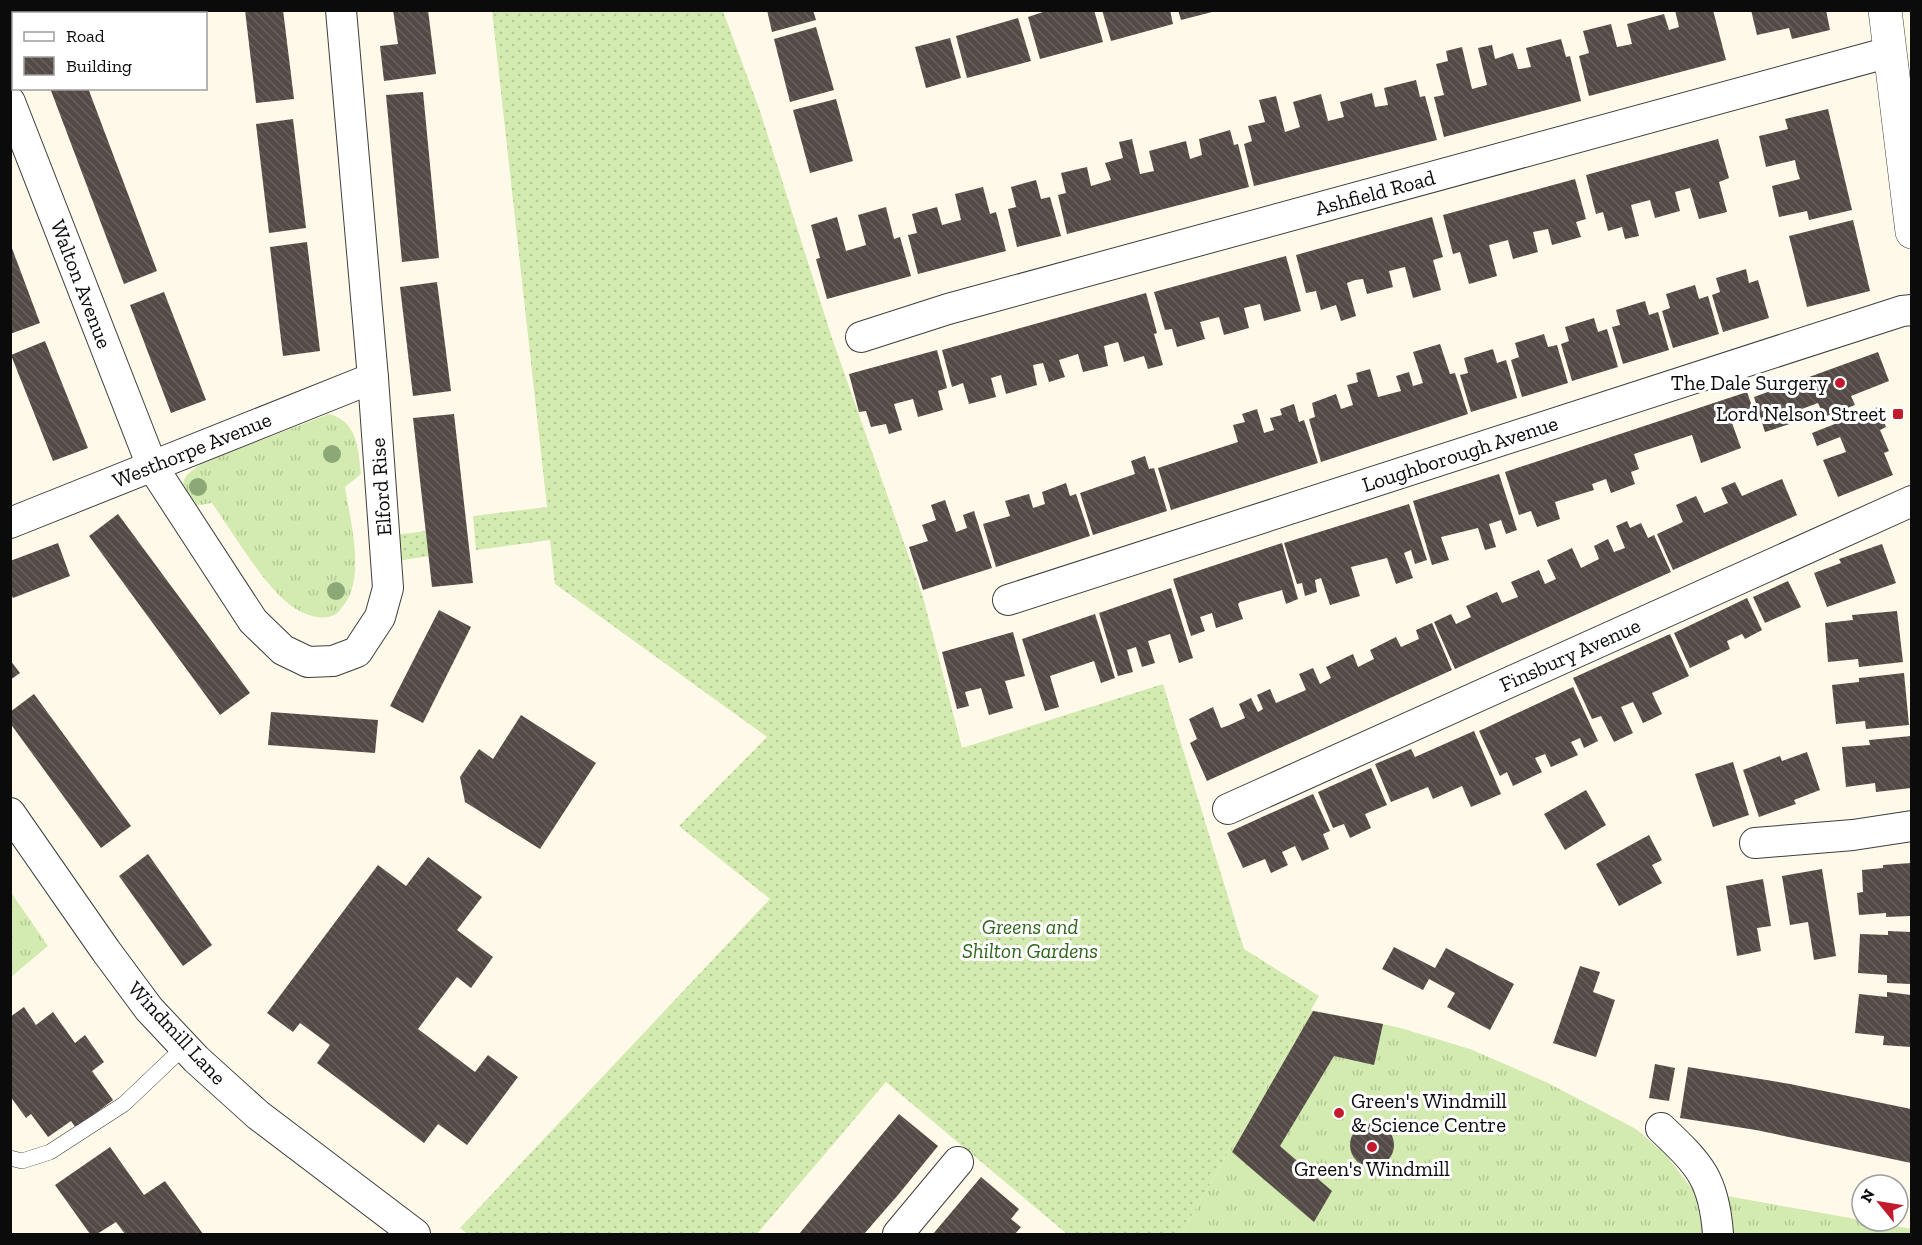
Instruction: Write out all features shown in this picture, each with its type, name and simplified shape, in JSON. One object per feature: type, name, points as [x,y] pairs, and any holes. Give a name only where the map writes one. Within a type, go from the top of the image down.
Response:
[{"type":"street","name":"Elford Rise","points":[[152,465],[253,621],[283,650],[308,662],[333,662],[357,652],[380,617],[388,588],[342,10]]},
{"type":"street","points":[[1885,10],[1911,232]]},
{"type":"street","name":"Ashfield Road","points":[[861,338],[948,309],[1890,52]]},
{"type":"street","name":"Walton Avenue","points":[[10,102],[152,465]]},
{"type":"street","name":"Loughborough Avenue","points":[[1008,600],[1890,314],[1911,310]]},
{"type":"street","name":"Westhorpe Avenue","points":[[10,523],[373,378]]},
{"type":"street","name":"Finsbury Avenue","points":[[1228,809],[1911,501]]},
{"type":"street","name":"Windmill Lane","points":[[10,813],[120,970],[149,1009],[184,1047],[258,1115],[415,1234]]},
{"type":"street","points":[[1755,843],[1853,835],[1911,826]]},
{"type":"street","points":[[1661,1128],[1691,1156],[1710,1186],[1721,1216]]},
{"type":"street","points":[[898,1234],[958,1162]]},
{"type":"lane","points":[[10,1158],[22,1161],[50,1152],[124,1104],[184,1047]]},
{"type":"green space","name":"Greens and Shilton Gardens","points":[[492,11],[723,11],[760,111],[832,338],[923,597],[962,748],[1163,684],[1244,949],[1319,996],[1181,1234],[1067,1234],[886,1082],[757,1234],[468,1234],[460,1228],[770,899],[679,826],[767,737],[555,584],[550,540],[476,550],[473,516],[547,507]]},
{"type":"green space","points":[[329,414],[346,423],[355,437],[361,474],[345,487],[355,549],[354,582],[350,595],[339,611],[333,616],[323,617],[303,613],[280,596],[259,571],[212,503],[188,507],[183,485],[186,476],[204,462]]},
{"type":"green space","points":[[426,531],[429,556],[398,561],[395,535]]},
{"type":"green space","points":[[10,891],[48,946],[11,977],[10,977]]},
{"type":"green space","points":[[1311,1010],[1397,1027],[1470,1049],[1546,1082],[1636,1129],[1666,1155],[1693,1190],[1850,1218],[1850,1233],[1910,1233],[1910,1229],[1912,1229],[1911,1234],[1181,1234]]},
{"type":"building","points":[[20,10],[61,10],[62,12],[20,12]]},
{"type":"building","points":[[245,10],[283,10],[294,99],[256,103]]},
{"type":"building","points":[[393,10],[428,10],[436,74],[384,81],[380,46],[398,44]]},
{"type":"building","points":[[767,10],[813,10],[816,20],[772,32]]},
{"type":"building","points":[[1049,10],[1094,10],[1103,42],[1040,59],[1028,17]]},
{"type":"building","points":[[1102,10],[1170,10],[1173,24],[1111,41]]},
{"type":"building","points":[[1178,10],[1216,10],[1216,11],[1181,20]]},
{"type":"building","points":[[1675,10],[1713,10],[1726,60],[1589,96],[1579,56],[1589,53],[1583,31],[1611,24],[1617,47],[1632,44],[1627,24],[1664,14],[1669,30],[1679,27]]},
{"type":"building","points":[[1751,10],[1826,10],[1830,30],[1792,39],[1789,28],[1757,35]]},
{"type":"building","points":[[1018,18],[1031,61],[967,78],[956,36]]},
{"type":"building","points":[[816,27],[834,90],[790,102],[774,39]]},
{"type":"building","points":[[950,38],[961,78],[926,88],[915,47]]},
{"type":"building","points":[[1561,39],[1566,57],[1570,56],[1581,101],[1444,137],[1434,97],[1444,95],[1436,64],[1448,61],[1446,51],[1462,47],[1472,89],[1487,85],[1478,48],[1492,45],[1495,59],[1513,53],[1518,69],[1520,69],[1531,67],[1526,48]]},
{"type":"building","points":[[1416,80],[1420,97],[1425,96],[1437,140],[1254,186],[1244,144],[1252,141],[1248,126],[1265,122],[1259,100],[1276,96],[1285,132],[1300,127],[1293,102],[1321,94],[1328,121],[1344,117],[1340,102],[1372,93],[1375,107],[1388,105],[1384,88]]},
{"type":"building","points":[[51,90],[89,90],[157,271],[124,284]]},
{"type":"building","points":[[423,92],[439,258],[402,262],[386,95]]},
{"type":"building","points":[[836,99],[853,161],[810,173],[793,110]]},
{"type":"building","points":[[1828,109],[1852,210],[1809,220],[1807,211],[1779,217],[1772,186],[1800,179],[1795,160],[1766,167],[1759,136],[1788,129],[1785,119]]},
{"type":"building","points":[[293,119],[306,228],[269,233],[256,124]]},
{"type":"building","points":[[1230,130],[1234,145],[1238,144],[1249,187],[1067,234],[1058,195],[1066,193],[1061,173],[1087,167],[1091,186],[1111,180],[1105,163],[1123,158],[1119,142],[1132,139],[1140,174],[1154,171],[1149,151],[1186,141],[1190,159],[1202,155],[1199,139]]},
{"type":"building","points":[[1718,139],[1729,178],[1719,182],[1727,212],[1699,219],[1690,188],[1675,192],[1680,211],[1655,218],[1650,200],[1631,205],[1639,236],[1625,239],[1622,227],[1608,231],[1603,212],[1596,214],[1586,175]]},
{"type":"building","points":[[1575,179],[1586,219],[1576,222],[1581,237],[1552,245],[1548,229],[1533,232],[1538,252],[1513,259],[1508,240],[1489,245],[1497,276],[1469,284],[1460,252],[1453,254],[1443,215]]},
{"type":"building","points":[[1036,180],[1041,199],[1050,197],[1061,236],[1017,247],[1008,209],[1016,207],[1011,187]]},
{"type":"building","points":[[983,187],[990,214],[996,212],[1006,251],[918,274],[908,235],[917,233],[912,214],[937,207],[942,225],[961,220],[955,194]]},
{"type":"building","points":[[886,207],[894,239],[900,237],[911,276],[827,299],[816,259],[820,258],[811,225],[837,217],[846,251],[866,245],[858,215]]},
{"type":"building","points":[[1432,217],[1443,257],[1433,260],[1441,290],[1413,298],[1405,267],[1389,271],[1393,287],[1367,294],[1363,279],[1355,280],[1347,283],[1356,316],[1341,321],[1336,305],[1321,310],[1316,291],[1306,293],[1296,255]]},
{"type":"building","points":[[1853,220],[1870,291],[1807,307],[1789,236]]},
{"type":"building","points":[[307,242],[320,351],[283,356],[270,247]]},
{"type":"building","points":[[10,243],[40,323],[10,334]]},
{"type":"building","points":[[1286,256],[1301,311],[1264,321],[1260,304],[1244,308],[1249,328],[1224,335],[1219,317],[1200,322],[1205,339],[1177,347],[1172,329],[1165,330],[1154,292]]},
{"type":"building","points":[[1746,269],[1749,283],[1758,280],[1769,318],[1723,332],[1712,295],[1720,292],[1716,278]]},
{"type":"building","points":[[437,282],[451,391],[413,396],[400,287]]},
{"type":"building","points":[[1695,285],[1699,299],[1708,296],[1719,334],[1673,348],[1662,311],[1670,308],[1666,294]]},
{"type":"building","points":[[164,292],[206,400],[171,413],[130,305]]},
{"type":"building","points":[[1146,293],[1163,365],[1148,369],[1144,356],[1124,362],[1118,342],[1104,346],[1108,366],[1083,372],[1078,354],[1059,360],[1065,377],[1049,382],[1043,363],[1033,365],[1037,385],[1006,394],[1001,375],[991,378],[996,397],[969,404],[963,383],[952,387],[942,350]]},
{"type":"building","points":[[1645,301],[1649,315],[1658,312],[1669,350],[1623,364],[1612,327],[1620,325],[1616,310]]},
{"type":"building","points":[[1594,318],[1598,332],[1607,329],[1618,367],[1572,381],[1561,344],[1569,341],[1565,327]]},
{"type":"building","points":[[1544,334],[1548,347],[1557,345],[1568,383],[1522,397],[1511,360],[1519,357],[1515,343]]},
{"type":"building","points":[[45,341],[88,448],[53,461],[11,355]]},
{"type":"building","points":[[1440,344],[1450,374],[1455,373],[1468,414],[1321,462],[1309,419],[1315,417],[1312,403],[1336,394],[1341,409],[1353,405],[1347,385],[1358,382],[1356,373],[1370,369],[1378,397],[1401,391],[1396,376],[1409,372],[1413,386],[1423,383],[1413,352]]},
{"type":"building","points":[[1493,349],[1497,363],[1506,360],[1517,398],[1471,412],[1460,375],[1468,373],[1464,358]]},
{"type":"building","points":[[937,350],[947,388],[938,391],[943,410],[918,417],[913,399],[894,404],[902,430],[889,434],[886,424],[871,427],[866,411],[859,412],[849,374]]},
{"type":"building","name":"The Dale Surgery","points":[[1878,352],[1889,381],[1851,396],[1855,405],[1824,417],[1818,403],[1799,410],[1802,420],[1765,432],[1754,397]]},
{"type":"building","points":[[1747,392],[1755,415],[1732,423],[1741,448],[1701,463],[1692,435],[1634,454],[1639,469],[1631,472],[1635,484],[1611,493],[1606,479],[1592,484],[1594,490],[1555,502],[1560,519],[1537,527],[1531,511],[1519,515],[1505,472]]},
{"type":"building","points":[[1294,404],[1299,422],[1304,420],[1318,463],[1171,510],[1158,468],[1238,442],[1233,425],[1245,422],[1242,414],[1257,409],[1264,433],[1274,430],[1270,418],[1282,415],[1280,409]]},
{"type":"building","points":[[1878,407],[1886,427],[1880,430],[1889,451],[1884,453],[1893,475],[1838,497],[1823,460],[1846,452],[1843,444],[1840,437],[1817,446],[1812,433]]},
{"type":"building","points":[[454,414],[473,583],[432,587],[413,418]]},
{"type":"building","points":[[1145,456],[1149,469],[1154,468],[1167,511],[1093,535],[1080,493],[1135,474],[1131,461]]},
{"type":"building","points":[[1499,474],[1517,530],[1506,534],[1501,520],[1489,524],[1496,547],[1485,550],[1478,528],[1441,537],[1449,560],[1432,565],[1413,501]]},
{"type":"building","points":[[1782,479],[1797,515],[1673,570],[1657,534],[1683,522],[1676,505],[1696,496],[1704,513],[1728,503],[1721,488],[1735,482],[1742,496]]},
{"type":"building","points":[[1066,483],[1070,496],[1076,494],[1090,536],[996,567],[983,524],[1010,516],[1005,501],[1029,494],[1033,508],[1045,504],[1042,492]]},
{"type":"building","points":[[945,500],[956,532],[967,528],[963,515],[974,511],[992,568],[923,590],[909,547],[928,541],[922,525],[936,520],[931,505]]},
{"type":"building","points":[[1409,504],[1427,560],[1415,564],[1411,550],[1404,553],[1413,578],[1396,584],[1387,558],[1351,567],[1360,596],[1330,605],[1321,578],[1315,580],[1317,592],[1305,596],[1302,583],[1297,584],[1284,543]]},
{"type":"building","points":[[118,514],[250,693],[220,715],[89,536]]},
{"type":"building","points":[[1627,521],[1630,528],[1641,523],[1648,538],[1654,535],[1671,572],[1455,669],[1434,622],[1451,614],[1456,624],[1471,617],[1466,606],[1497,592],[1502,603],[1518,597],[1511,582],[1539,570],[1545,584],[1556,579],[1547,560],[1572,548],[1581,568],[1599,559],[1594,546],[1608,539],[1614,552],[1625,548],[1616,526]]},
{"type":"building","points":[[58,543],[70,576],[13,598],[10,592],[10,561]]},
{"type":"building","points":[[1282,543],[1298,599],[1286,604],[1282,590],[1240,602],[1238,604],[1243,619],[1216,628],[1212,613],[1200,617],[1205,631],[1191,636],[1173,579]]},
{"type":"building","points":[[1882,544],[1896,583],[1827,607],[1814,573],[1841,563],[1839,559]]},
{"type":"building","points":[[1788,581],[1801,607],[1765,623],[1753,597]]},
{"type":"building","points":[[1171,588],[1193,658],[1179,663],[1170,634],[1148,641],[1155,663],[1142,667],[1136,647],[1127,650],[1133,672],[1118,676],[1099,613]]},
{"type":"building","points":[[1747,598],[1762,630],[1745,639],[1742,634],[1727,641],[1730,649],[1690,668],[1674,633]]},
{"type":"building","points":[[439,610],[471,627],[423,723],[390,706]]},
{"type":"building","points":[[1897,611],[1903,662],[1859,667],[1858,659],[1828,662],[1825,623],[1853,620],[1852,615]]},
{"type":"building","points":[[1095,614],[1115,678],[1101,683],[1094,661],[1050,676],[1059,707],[1045,711],[1022,639]]},
{"type":"building","points":[[1432,623],[1452,670],[1207,781],[1190,743],[1197,739],[1189,719],[1213,707],[1221,728],[1227,726],[1245,718],[1239,704],[1251,698],[1258,712],[1263,709],[1257,695],[1270,689],[1276,703],[1306,690],[1299,674],[1313,668],[1320,684],[1331,678],[1326,667],[1353,654],[1358,667],[1374,659],[1370,650],[1396,637],[1401,647],[1419,639],[1416,630]]},
{"type":"building","points":[[1013,632],[1025,676],[1005,681],[1013,708],[989,715],[981,688],[965,692],[969,706],[957,709],[942,652]]},
{"type":"building","points":[[1670,634],[1689,676],[1652,693],[1662,714],[1652,719],[1643,723],[1633,702],[1621,707],[1633,733],[1614,742],[1601,716],[1592,719],[1573,678]]},
{"type":"building","points":[[10,660],[20,673],[10,680]]},
{"type":"building","points":[[1904,673],[1909,725],[1866,729],[1865,721],[1836,724],[1832,685],[1859,682],[1859,678]]},
{"type":"building","points":[[1573,687],[1598,741],[1584,748],[1580,738],[1571,742],[1578,755],[1551,767],[1545,754],[1535,758],[1542,772],[1513,786],[1507,772],[1500,776],[1479,731]]},
{"type":"building","points":[[34,694],[131,826],[101,848],[10,723],[10,712]]},
{"type":"building","points":[[271,712],[378,720],[375,753],[268,745]]},
{"type":"building","points":[[521,715],[596,763],[540,849],[465,802],[460,777],[479,749],[493,759]]},
{"type":"building","points":[[1474,731],[1501,794],[1471,807],[1462,786],[1433,799],[1428,787],[1391,802],[1375,764],[1411,749],[1415,757]]},
{"type":"building","points":[[1911,736],[1911,788],[1876,792],[1875,783],[1846,787],[1842,747],[1870,745],[1869,740]]},
{"type":"building","points":[[1807,752],[1820,790],[1794,800],[1796,804],[1759,817],[1743,770],[1780,756],[1782,761]]},
{"type":"building","points":[[1733,762],[1749,815],[1713,827],[1695,774]]},
{"type":"building","points":[[1371,768],[1387,805],[1365,814],[1371,828],[1350,838],[1344,824],[1333,828],[1318,792]]},
{"type":"building","points":[[1586,790],[1606,825],[1565,850],[1544,814]]},
{"type":"building","points":[[1313,794],[1330,831],[1323,834],[1329,849],[1302,861],[1295,846],[1282,852],[1288,865],[1271,873],[1265,859],[1243,868],[1227,833]]},
{"type":"building","points":[[1649,835],[1662,860],[1652,865],[1662,883],[1619,906],[1596,864]]},
{"type":"building","points":[[148,854],[212,945],[183,966],[119,876]]},
{"type":"building","points":[[428,857],[482,897],[457,930],[493,957],[471,988],[457,977],[418,1029],[475,1072],[488,1055],[518,1077],[467,1145],[438,1124],[424,1143],[317,1063],[330,1045],[300,1023],[293,1032],[267,1013],[378,865],[406,886]]},
{"type":"building","points":[[1911,863],[1911,916],[1886,917],[1886,913],[1859,915],[1857,893],[1863,892],[1862,870],[1883,868],[1883,865]]},
{"type":"building","points":[[1822,869],[1836,956],[1814,960],[1808,922],[1790,925],[1782,876]]},
{"type":"building","points":[[1763,879],[1771,926],[1757,928],[1761,951],[1737,956],[1726,886]]},
{"type":"building","points":[[1888,931],[1911,932],[1911,984],[1887,983],[1887,975],[1858,973],[1860,934],[1888,935]]},
{"type":"building","points":[[1394,947],[1435,968],[1446,948],[1514,984],[1490,1030],[1447,1007],[1455,993],[1429,979],[1423,990],[1382,969]]},
{"type":"building","points":[[1580,966],[1600,972],[1593,992],[1615,1000],[1596,1057],[1553,1043]]},
{"type":"building","points":[[1887,992],[1911,995],[1911,1047],[1883,1045],[1884,1036],[1855,1033],[1859,994],[1887,997]]},
{"type":"building","points":[[24,1007],[36,1025],[53,1012],[75,1043],[85,1035],[104,1062],[92,1071],[113,1100],[76,1128],[71,1121],[48,1137],[31,1114],[26,1118],[10,1096],[10,1017]]},
{"type":"building","points":[[1313,1011],[1383,1024],[1374,1065],[1334,1056],[1280,1146],[1332,1191],[1314,1222],[1232,1152]]},
{"type":"building","points":[[1655,1064],[1675,1068],[1669,1101],[1649,1098]]},
{"type":"building","points":[[1688,1067],[1790,1084],[1911,1109],[1911,1163],[1756,1130],[1680,1118]]},
{"type":"building","points":[[899,1114],[938,1146],[898,1195],[864,1234],[799,1234]]},
{"type":"building","name":"Green's Windmill","points":[[1372,1123],[1381,1124],[1388,1129],[1393,1136],[1393,1154],[1388,1161],[1381,1166],[1372,1167],[1363,1166],[1356,1161],[1351,1154],[1350,1145],[1351,1136],[1356,1129],[1363,1124]]},
{"type":"building","points":[[110,1147],[144,1195],[165,1181],[203,1234],[125,1234],[116,1222],[97,1234],[90,1234],[55,1185]]},
{"type":"building","points":[[981,1177],[1019,1209],[1011,1219],[1021,1227],[1015,1234],[933,1234]]},
{"type":"place","name":"The Dale Surgery","points":[[1840,383]]},
{"type":"place","name":"Lord Nelson Street","points":[[1898,414]]},
{"type":"place","name":"Green's Windmill & Science Centre","points":[[1339,1113]]},
{"type":"place","name":"Green's Windmill","points":[[1372,1147]]}]
